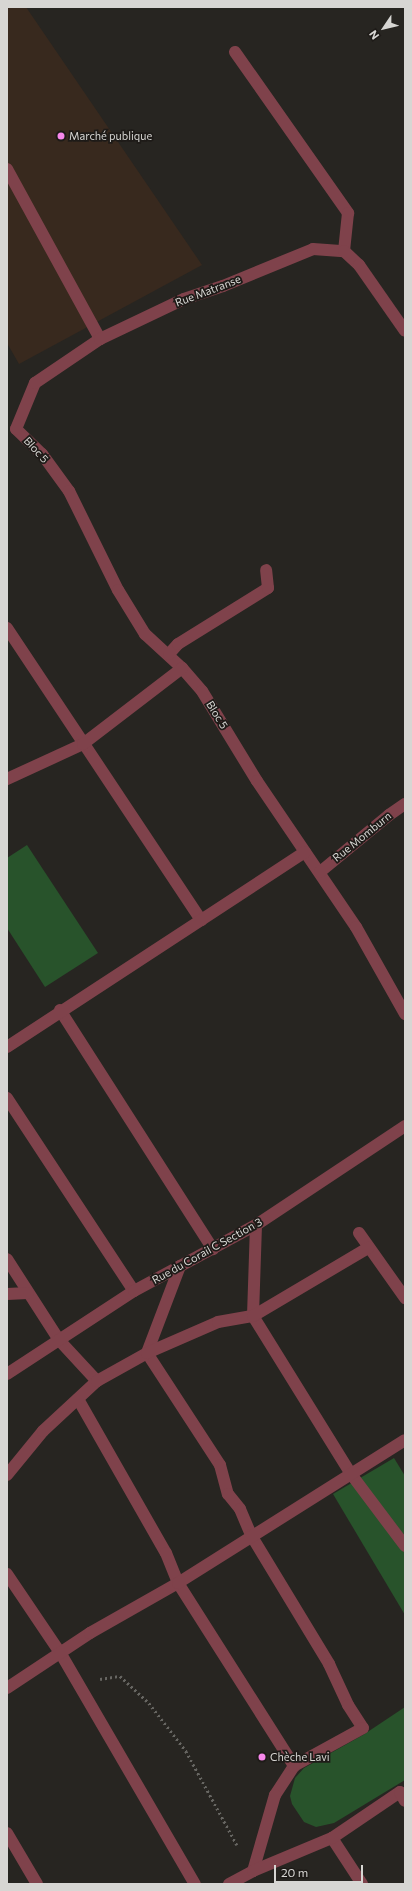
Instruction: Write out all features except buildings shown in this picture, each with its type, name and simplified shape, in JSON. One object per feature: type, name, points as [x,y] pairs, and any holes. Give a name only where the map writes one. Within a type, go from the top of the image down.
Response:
[{"type":"street","points":[[235,52],[348,213],[344,251],[359,265],[405,331]]},
{"type":"street","points":[[7,169],[100,340]]},
{"type":"street","name":"Rue Matranse","points":[[12,430],[35,383],[100,340],[184,299],[223,286],[313,249],[344,251]]},
{"type":"street","name":"Bloc 5","points":[[12,430],[42,454],[68,491],[118,590],[146,634],[169,654],[202,691],[257,780],[356,926],[405,1014]]},
{"type":"street","points":[[169,654],[178,644],[268,588],[266,570]]},
{"type":"street","points":[[7,628],[200,920]]},
{"type":"street","points":[[7,779],[83,744],[182,668]]},
{"type":"street","name":"Rue Momburn","points":[[320,872],[388,815],[405,804]]},
{"type":"street","points":[[7,1047],[60,1010],[305,852]]},
{"type":"street","points":[[60,1010],[213,1249]]},
{"type":"street","points":[[7,1098],[134,1290]]},
{"type":"street","name":"Rue du Corail C Section 3","points":[[7,1374],[134,1290],[256,1225],[405,1126]]},
{"type":"street","points":[[256,1225],[253,1316],[351,1474],[405,1546]]},
{"type":"street","points":[[359,1233],[368,1248],[405,1298]]},
{"type":"street","points":[[7,1475],[43,1432],[97,1381],[147,1353],[218,1322],[253,1316],[368,1248]]},
{"type":"street","points":[[7,1259],[59,1340],[97,1381]]},
{"type":"street","points":[[147,1353],[180,1266]]},
{"type":"street","points":[[7,1294],[28,1293]]},
{"type":"street","points":[[147,1353],[220,1466],[228,1494],[240,1509],[251,1535],[329,1664],[348,1705],[363,1728],[294,1766],[275,1795],[253,1871]]},
{"type":"street","points":[[78,1400],[166,1553],[178,1582],[294,1766]]},
{"type":"street","points":[[7,1688],[61,1654],[90,1633],[178,1582],[405,1440]]},
{"type":"street","points":[[7,1574],[61,1654],[195,1884]]},
{"type":"street","points":[[228,1884],[253,1871],[332,1838],[403,1794]]},
{"type":"street","points":[[7,1833],[37,1884]]},
{"type":"street","points":[[332,1838],[362,1884]]},
{"type":"path","points":[[77,1682],[120,1676],[149,1703],[186,1751],[212,1802],[253,1871]]},
{"type":"shaded area","name":"Marché publique","points":[[7,7],[26,7],[202,265],[19,364],[7,343]]},
{"type":"green space","points":[[27,845],[98,953],[45,987],[7,928],[7,858]]},
{"type":"green space","points":[[394,1458],[405,1476],[405,1615],[333,1494]]},
{"type":"green space","points":[[405,1707],[405,1780],[334,1823],[316,1827],[304,1822],[292,1804],[290,1796],[295,1778],[304,1768],[363,1735]]},
{"type":"place","name":"Marché publique","points":[[61,136]]},
{"type":"place","name":"Chèche Lavi","points":[[262,1757]]}]
